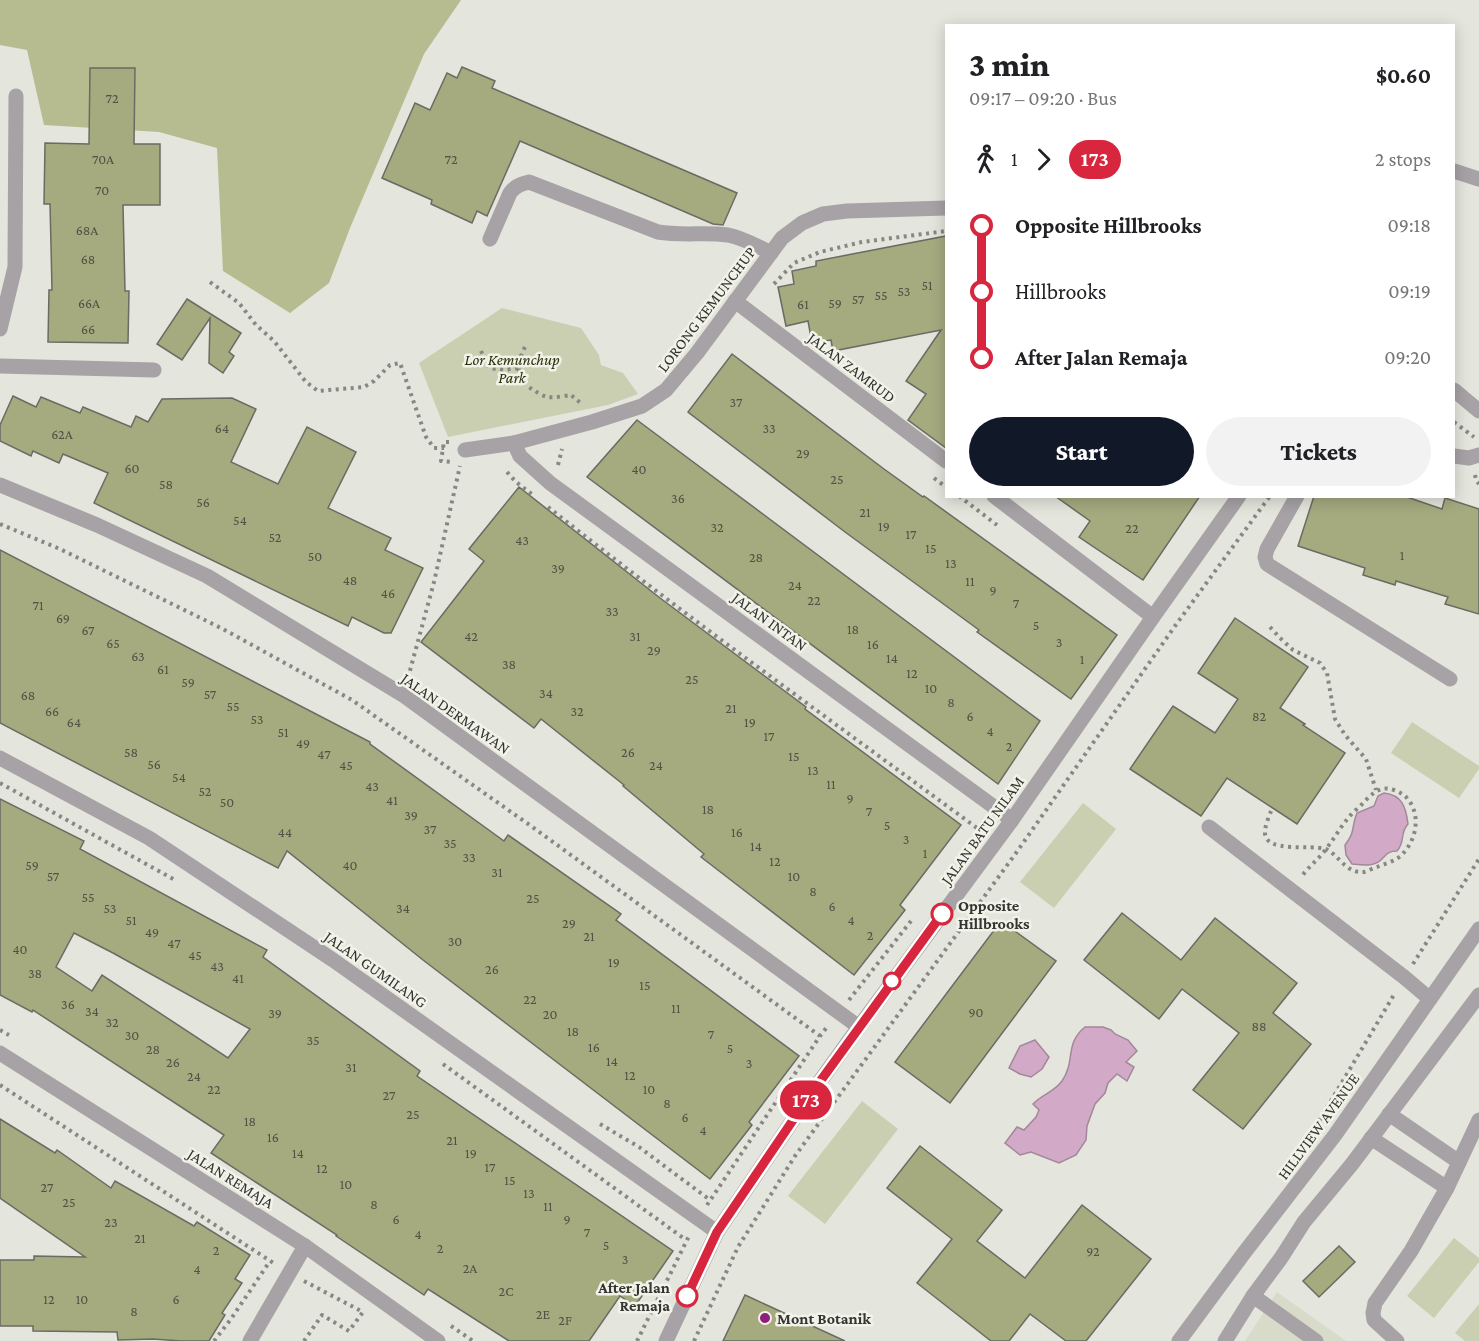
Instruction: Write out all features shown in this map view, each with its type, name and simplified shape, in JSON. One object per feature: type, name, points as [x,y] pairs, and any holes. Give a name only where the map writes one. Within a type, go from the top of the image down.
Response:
[{"type":"street","points":[[0,329],[15,267],[16,96]]},
{"type":"street","points":[[1455,171],[1479,179]]},
{"type":"street","points":[[490,239],[510,193],[522,183],[529,182],[658,232],[729,236],[744,240],[771,253]]},
{"type":"street","name":"LORONG KEMUNCHUP","points":[[465,450],[514,443],[592,422],[642,406],[666,390],[697,353],[782,238],[802,224],[824,214],[945,208]]},
{"type":"street","name":"JALAN ZAMRUD","points":[[735,301],[945,460]]},
{"type":"street","points":[[0,366],[154,370]]},
{"type":"street","points":[[1455,391],[1479,411]]},
{"type":"street","name":"JALAN INTAN","points":[[514,443],[520,456],[550,483],[1012,820]]},
{"type":"street","points":[[1455,456],[1469,458],[1479,455]]},
{"type":"street","name":"JALAN DERMAWAN","points":[[0,485],[97,525],[207,576],[403,695],[859,1027]]},
{"type":"street","points":[[997,498],[1153,617]]},
{"type":"street","name":"JALAN BATU NILAM","points":[[666,1341],[717,1232],[808,1098],[1012,820],[1238,498]]},
{"type":"street","points":[[1295,498],[1267,549],[1265,557],[1268,564],[1450,678]]},
{"type":"street","name":"JALAN GUMILANG","points":[[0,758],[149,838],[333,960],[717,1232]]},
{"type":"street","points":[[1209,827],[1430,999]]},
{"type":"street","name":"HILLVIEW AVENUE","points":[[1179,1341],[1335,1135],[1479,928]]},
{"type":"street","points":[[1225,1341],[1304,1222],[1352,1164],[1479,995]]},
{"type":"street","name":"JALAN REMAJA","points":[[0,1053],[305,1246],[438,1341]]},
{"type":"street","points":[[1389,1114],[1459,1162]]},
{"type":"street","points":[[1397,1341],[1374,1320],[1375,1303],[1412,1251],[1447,1188],[1479,1120]]},
{"type":"street","points":[[1371,1138],[1447,1188]]},
{"type":"street","points":[[250,1341],[305,1246]]},
{"type":"street","points":[[1254,1296],[1313,1340]]},
{"type":"path","points":[[210,282],[238,303],[256,325],[274,341],[306,382],[318,391],[364,387],[374,381],[390,365],[400,363],[426,438],[434,448],[465,450],[434,582],[403,695]]},
{"type":"path","points":[[525,347],[520,357],[519,372],[530,388],[546,397],[571,395],[584,405],[619,413]]},
{"type":"path","points":[[481,351],[489,368],[503,370],[519,368]]},
{"type":"path","points":[[1455,423],[1479,441]]},
{"type":"path","points":[[505,469],[533,496]]},
{"type":"path","points":[[694,1341],[738,1247],[795,1156],[1016,853],[1175,626],[1269,498]]},
{"type":"path","points":[[542,502],[724,643],[981,831]]},
{"type":"path","points":[[0,524],[60,549],[223,629],[352,700],[531,826],[820,1036]]},
{"type":"path","points":[[1270,627],[1293,650],[1320,663],[1327,673],[1335,719],[1345,735],[1366,759],[1376,790]]},
{"type":"path","points":[[0,783],[183,884]]},
{"type":"path","points":[[1271,811],[1264,831],[1269,842],[1283,846],[1326,849],[1351,870],[1364,872],[1397,859],[1408,848],[1416,832],[1413,807],[1400,792],[1387,787],[1376,790],[1350,815],[1326,849],[1290,891]]},
{"type":"path","points":[[1316,1126],[1404,977],[1479,859]]},
{"type":"path","points":[[437,1060],[686,1240]]},
{"type":"path","points":[[0,1086],[270,1261],[371,1318]]},
{"type":"path","points":[[214,1341],[270,1261]]},
{"type":"path","points":[[304,1341],[322,1315],[349,1331],[363,1312]]},
{"type":"shaded area","points":[[1384,793],[1399,799],[1406,812],[1408,824],[1401,844],[1397,851],[1390,852],[1374,864],[1352,864],[1346,855],[1345,845],[1352,832],[1357,813],[1374,806],[1378,796]]},
{"type":"shaded area","points":[[1085,1027],[1103,1027],[1111,1030],[1128,1040],[1137,1051],[1126,1062],[1134,1067],[1127,1081],[1117,1074],[1108,1083],[1105,1093],[1095,1104],[1087,1126],[1086,1140],[1076,1155],[1059,1163],[1031,1152],[1020,1155],[1005,1143],[1017,1127],[1024,1130],[1036,1117],[1039,1110],[1033,1104],[1062,1081],[1069,1067],[1072,1046]]},
{"type":"shaded area","points":[[1035,1040],[1049,1057],[1042,1069],[1031,1077],[1009,1068],[1020,1046]]},
{"type":"shaded area","points":[[1277,1292],[1346,1341],[1245,1341]]},
{"type":"green space","points":[[0,0],[461,0],[424,54],[329,283],[290,313],[223,271],[217,148],[159,132],[44,125],[27,50],[0,45]]},
{"type":"green space","name":"Lor Kemunchup Park","points":[[502,308],[581,328],[599,355],[601,365],[623,373],[638,394],[608,405],[448,437],[419,363]]},
{"type":"green space","points":[[1412,722],[1479,766],[1459,798],[1391,753]]},
{"type":"green space","points":[[1083,803],[1116,829],[1054,908],[1020,882]]},
{"type":"green space","points":[[862,1101],[898,1129],[825,1224],[788,1196]]},
{"type":"green space","points":[[1454,1238],[1479,1258],[1479,1262],[1434,1318],[1407,1296]]},
{"type":"green space","points":[[1479,1304],[1479,1341],[1465,1341],[1455,1333]]},
{"type":"building","points":[[462,67],[495,81],[492,88],[737,193],[723,225],[713,224],[520,141],[487,216],[477,211],[472,223],[431,204],[432,200],[382,178],[415,103],[430,110],[447,73],[457,78]]},
{"type":"building","points":[[90,68],[135,68],[134,144],[160,144],[160,205],[123,205],[125,291],[129,291],[128,343],[48,342],[49,290],[52,290],[50,204],[44,204],[45,143],[89,144]]},
{"type":"building","points":[[945,236],[945,447],[908,420],[926,394],[906,381],[941,330],[833,351],[831,340],[812,343],[808,321],[786,326],[778,287],[794,284],[792,271],[816,266],[816,261]]},
{"type":"building","points":[[187,299],[241,333],[229,352],[234,356],[223,373],[209,363],[210,318],[182,360],[157,344]]},
{"type":"building","points":[[732,354],[884,469],[1117,635],[1071,699],[977,632],[979,630],[845,532],[688,412]]},
{"type":"building","points":[[13,396],[36,407],[41,397],[80,413],[83,407],[131,427],[136,416],[148,422],[162,399],[232,398],[256,409],[231,462],[278,484],[307,427],[356,452],[328,508],[391,538],[385,550],[423,568],[391,633],[384,633],[352,617],[348,626],[94,503],[108,473],[63,454],[59,463],[33,451],[31,456],[0,441],[0,425]]},
{"type":"building","points":[[637,420],[1040,721],[998,784],[587,477]]},
{"type":"building","points":[[519,487],[660,598],[806,707],[805,709],[961,825],[900,905],[905,910],[854,975],[701,857],[704,854],[624,785],[541,719],[534,728],[421,642],[484,561],[469,549]]},
{"type":"building","points":[[1058,498],[1199,498],[1143,580],[1079,537],[1090,521]]},
{"type":"building","points":[[1313,498],[1410,498],[1442,509],[1445,498],[1479,509],[1479,614],[1445,604],[1448,597],[1396,581],[1395,585],[1363,575],[1365,568],[1298,546]]},
{"type":"building","points":[[0,550],[370,742],[504,841],[508,835],[621,914],[616,920],[799,1056],[749,1122],[752,1125],[710,1179],[423,960],[287,851],[278,868],[0,723]]},
{"type":"building","points":[[1235,618],[1308,667],[1280,708],[1345,753],[1297,824],[1227,778],[1201,816],[1130,769],[1173,706],[1215,733],[1238,699],[1198,673]]},
{"type":"building","points":[[0,799],[84,841],[80,849],[267,950],[263,957],[420,1071],[417,1076],[673,1251],[635,1306],[620,1296],[589,1341],[509,1341],[428,1289],[424,1295],[211,1153],[224,1135],[33,1010],[32,1012],[0,995]],"holes":[[[74,933],[250,1029],[228,1058],[102,975],[92,991],[56,967]]]},
{"type":"building","points":[[1122,913],[1181,960],[1215,918],[1297,983],[1273,1013],[1311,1044],[1243,1129],[1193,1090],[1239,1033],[1182,989],[1159,1019],[1084,960]]},
{"type":"building","points":[[1001,921],[1056,961],[950,1103],[895,1062]]},
{"type":"building","points":[[0,1119],[55,1153],[57,1150],[111,1188],[115,1181],[194,1226],[197,1222],[250,1255],[235,1279],[242,1283],[222,1313],[225,1315],[209,1341],[118,1340],[117,1332],[33,1331],[33,1326],[0,1326],[0,1260],[34,1260],[34,1256],[85,1257],[0,1198]]},
{"type":"building","points":[[920,1146],[1002,1210],[977,1241],[1025,1278],[1082,1205],[1151,1259],[1086,1341],[1066,1341],[1030,1314],[1009,1341],[991,1341],[917,1283],[952,1239],[887,1188]]},
{"type":"building","points":[[1339,1246],[1355,1262],[1319,1297],[1303,1281]]},
{"type":"building","name":"Mont Botanik","points":[[745,1295],[845,1341],[723,1341]]},
{"type":"bus line","name":"173","points":[[687,1296],[717,1232],[808,1098],[942,914]]},
{"type":"place","name":"Opposite Hillbrooks","points":[[942,914]]},
{"type":"place","name":"After Jalan Remaja","points":[[687,1296]]},
{"type":"place","name":"Mont Botanik","points":[[765,1318]]}]
